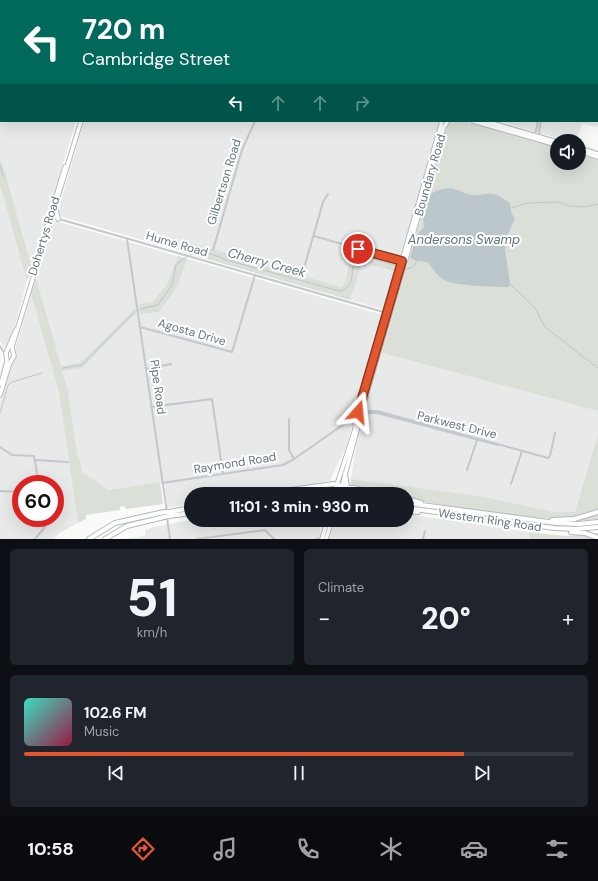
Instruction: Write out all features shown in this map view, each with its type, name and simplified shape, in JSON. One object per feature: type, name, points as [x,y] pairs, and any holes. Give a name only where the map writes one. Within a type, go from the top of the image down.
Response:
[{"type":"highway","points":[[310,487],[338,483],[347,487],[345,474]]},
{"type":"highway","points":[[414,501],[446,508]]},
{"type":"highway","name":"Western Ring Road","points":[[414,504],[530,520],[572,524],[598,522]]},
{"type":"highway","name":"Western Ring Road","points":[[414,509],[569,529],[598,527]]},
{"type":"highway","points":[[89,539],[108,527],[125,521],[164,515],[184,510]]},
{"type":"highway","points":[[414,511],[436,512]]},
{"type":"highway","points":[[530,520],[574,519],[598,512]]},
{"type":"highway","points":[[169,514],[184,513]]},
{"type":"highway","points":[[107,539],[127,526],[164,515]]},
{"type":"highway","points":[[92,539],[109,528],[125,521]]},
{"type":"highway","points":[[522,524],[585,533],[598,538]]},
{"type":"main road","name":"Dohertys Road","points":[[0,387],[6,354],[15,335],[51,217],[58,199],[79,122]]},
{"type":"main road","name":"Dohertys Road","points":[[13,358],[12,347],[79,122]]},
{"type":"main road","name":"Boundary Road","points":[[404,262],[442,122]]},
{"type":"main road","name":"Boundary Road","points":[[337,487],[444,127],[447,122]]},
{"type":"main road","points":[[477,122],[550,142]]},
{"type":"main road","points":[[488,122],[550,141]]},
{"type":"main road","points":[[586,150],[598,154]]},
{"type":"main road","points":[[586,153],[598,157]]},
{"type":"main road","points":[[58,199],[56,212],[58,219]]},
{"type":"main road","name":"Boundary Road","points":[[342,486],[358,417],[362,408],[388,314]]},
{"type":"main road","points":[[6,354],[13,351]]},
{"type":"main road","points":[[0,395],[13,358],[6,354]]},
{"type":"main road","points":[[362,408],[366,412]]},
{"type":"main road","points":[[351,421],[354,424],[354,429]]},
{"type":"main road","points":[[325,527],[325,539]]},
{"type":"main road","points":[[325,539],[329,527]]},
{"type":"street","name":"Gilbertson Road","points":[[213,250],[244,145],[254,122]]},
{"type":"street","points":[[538,122],[535,136],[545,141]]},
{"type":"street","points":[[541,122],[539,131],[541,138]]},
{"type":"street","points":[[524,133],[535,131]]},
{"type":"street","points":[[304,273],[323,202],[328,194]]},
{"type":"street","name":"Hume Road","points":[[51,217],[388,314]]},
{"type":"street","points":[[314,236],[404,262]]},
{"type":"street","name":"Pipe Road","points":[[127,238],[170,539]]},
{"type":"street","name":"Agosta Drive","points":[[140,327],[232,352],[255,275]]},
{"type":"street","points":[[0,347],[6,354]]},
{"type":"street","points":[[146,369],[171,364]]},
{"type":"street","points":[[151,407],[211,399],[223,474]]},
{"type":"street","name":"Parkwest Drive","points":[[358,417],[366,412],[376,411],[477,440],[549,458],[555,433]]},
{"type":"street","name":"Parkwest Drive","points":[[358,417],[372,413],[397,418]]},
{"type":"street","name":"Raymond Road","points":[[346,422],[358,417]]},
{"type":"street","name":"Raymond Road","points":[[162,483],[277,466],[294,459],[346,422],[358,417]]},
{"type":"street","points":[[289,419],[289,450],[294,459]]},
{"type":"street","points":[[467,470],[477,440]]},
{"type":"street","points":[[0,448],[12,455],[33,456],[36,460],[38,475]]},
{"type":"street","points":[[511,484],[522,451]]},
{"type":"street","points":[[36,460],[68,462]]},
{"type":"street","points":[[0,491],[12,492]]},
{"type":"street","points":[[35,539],[45,527]]},
{"type":"street","points":[[197,539],[265,530],[274,539]]},
{"type":"street","points":[[423,539],[425,531]]},
{"type":"street","points":[[316,539],[325,539]]},
{"type":"shaded area","points":[[0,122],[76,122],[32,268],[3,165],[0,160]]},
{"type":"shaded area","points":[[84,122],[439,122],[440,125],[385,310],[59,216],[58,211]]},
{"type":"shaded area","points":[[468,122],[550,145],[550,170],[586,170],[586,156],[598,159],[598,411],[382,353],[448,123]]},
{"type":"shaded area","points":[[502,122],[598,122],[598,127],[582,123],[578,134],[550,134],[550,136]]},
{"type":"shaded area","points":[[0,160],[3,165],[32,268],[27,281],[0,186]]},
{"type":"shaded area","points":[[0,186],[27,281],[10,342],[4,348],[0,340]]},
{"type":"shaded area","points":[[56,221],[383,315],[346,447],[330,480],[300,487],[184,487],[184,505],[167,508],[165,485],[160,482],[108,490],[81,472],[67,390],[36,281],[53,222]]},
{"type":"shaded area","points":[[188,242],[340,287],[344,285],[354,249],[399,263],[397,272],[365,263],[361,265],[350,300],[179,251]]},
{"type":"shaded area","points":[[178,256],[187,259],[177,287],[159,312],[140,314],[139,304],[153,302],[168,283]]},
{"type":"shaded area","points":[[36,278],[61,366],[80,363],[135,308],[136,316],[134,315],[82,368],[62,371],[68,392],[78,459],[80,460],[82,472],[108,490],[160,482],[163,504],[126,509],[124,506],[120,507],[120,510],[86,515],[86,519],[78,523],[59,393],[31,294]]},
{"type":"shaded area","points":[[31,294],[59,393],[78,523],[59,533],[54,539],[0,539],[0,402]]},
{"type":"shaded area","points":[[382,353],[598,411],[598,434],[575,512],[555,512],[480,496],[351,479],[358,434]]},
{"type":"shaded area","points":[[598,434],[598,520],[571,521],[569,518],[534,517],[441,505],[414,499],[414,487],[480,496],[555,512],[575,512]]},
{"type":"shaded area","points":[[351,479],[412,487],[355,487],[350,486]]},
{"type":"shaded area","points":[[414,515],[529,532],[529,537],[532,539],[329,539],[333,527],[414,527]]},
{"type":"shaded area","points":[[184,521],[184,527],[321,527],[319,539],[125,539],[145,536],[145,530]]},
{"type":"shaded area","points":[[529,532],[565,536],[598,533],[598,539],[532,539],[529,537]]},
{"type":"water","name":"Andersons Swamp","points":[[450,188],[472,195],[495,194],[510,203],[511,212],[515,219],[508,234],[505,249],[510,284],[508,287],[475,286],[449,282],[439,276],[427,262],[417,261],[410,258],[416,236],[424,227],[423,211],[426,200],[430,195],[441,189]]},
{"type":"waterway","points":[[0,165],[3,176]]},
{"type":"waterway","name":"Cherry Creek","points":[[511,208],[527,203],[559,202],[569,206],[584,207],[598,204]]},
{"type":"waterway","name":"Cherry Creek","points":[[140,309],[158,305],[172,285],[176,265],[186,257],[196,252],[211,254],[230,261],[339,291],[344,290],[350,284],[354,263],[361,257],[374,259],[397,266]]},
{"type":"waterway","name":"Cherry Creek","points":[[405,269],[411,268],[418,261]]},
{"type":"waterway","points":[[510,284],[535,308],[545,327],[598,368]]},
{"type":"waterway","name":"Cherry Creek","points":[[63,368],[82,365],[135,312]]},
{"type":"waterway","name":"Cherry Creek","points":[[0,413],[8,385],[12,382],[42,373]]},
{"type":"route","points":[[358,249],[402,261],[358,412]]}]
